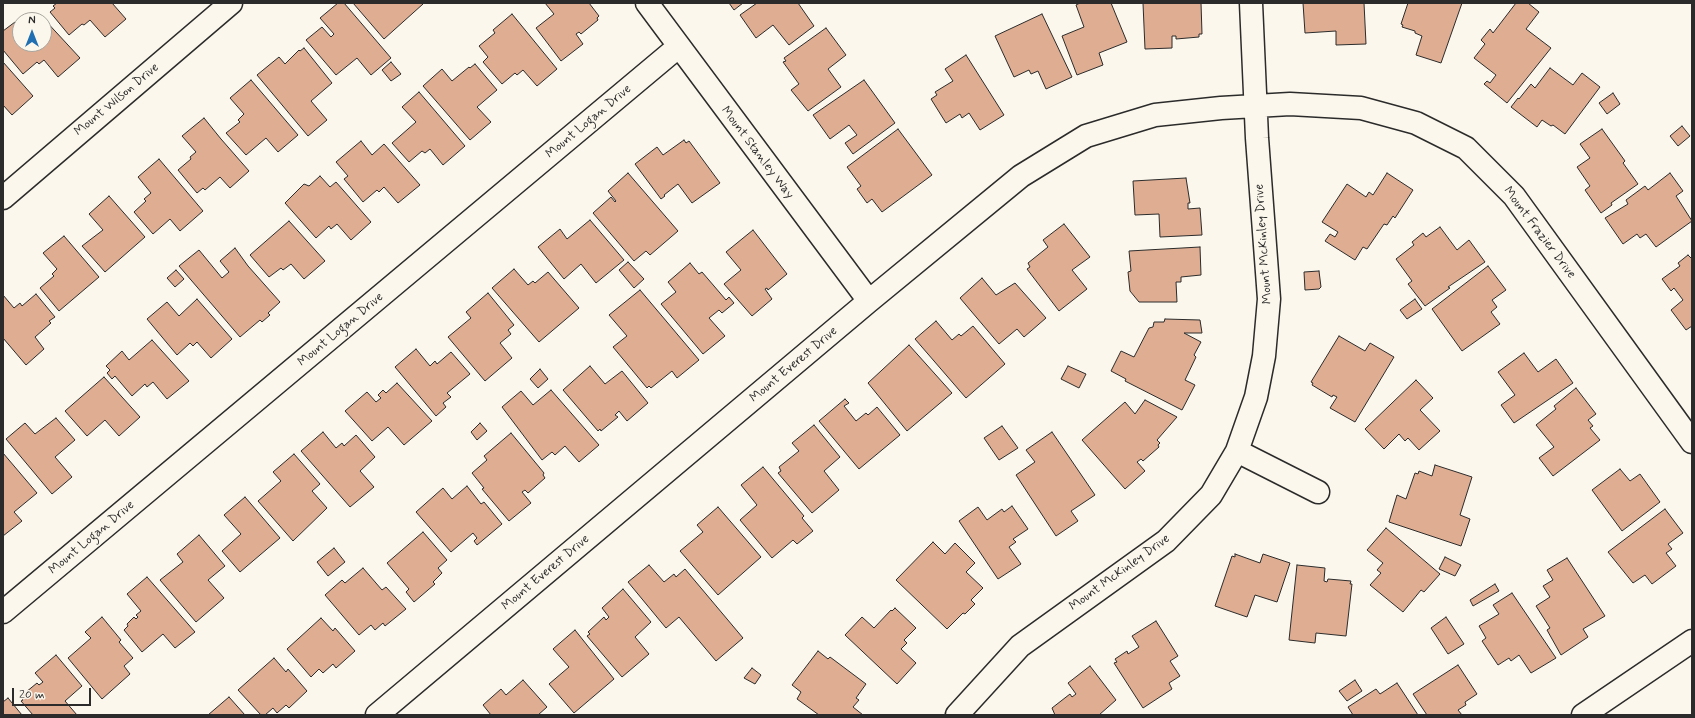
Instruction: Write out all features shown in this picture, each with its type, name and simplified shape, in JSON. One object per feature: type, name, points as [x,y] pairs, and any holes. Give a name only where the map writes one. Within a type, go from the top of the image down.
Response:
[{"type":"street","name":"Mount Wilson Drive","points":[[3,198],[231,3]]},
{"type":"street","name":"Mount Stanley Way","points":[[647,3],[678,47],[869,301]]},
{"type":"street","name":"Mount McKinley Drive","points":[[957,715],[1020,646],[1166,541],[1212,496],[1238,451],[1256,397],[1264,356],[1269,300],[1255,106],[1251,3]]},
{"type":"street","name":"Mount Logan Drive","points":[[3,612],[678,47]]},
{"type":"street","name":"Mount Frazier Drive","points":[[1255,106],[1290,104],[1361,108],[1416,123],[1466,148],[1514,196],[1692,442]]},
{"type":"street","name":"Mount Everest Drive","points":[[377,715],[869,301],[1021,176],[1086,136],[1155,115],[1255,106]]},
{"type":"street","points":[[1238,451],[1318,492]]},
{"type":"street","points":[[1583,715],[1692,641]]},
{"type":"building","points":[[57,3],[112,3],[126,19],[105,37],[90,20],[84,25],[82,24],[69,35],[52,14],[52,12],[50,12],[55,8],[53,6]]},
{"type":"building","points":[[338,3],[344,3],[391,58],[371,75],[357,58],[336,75],[306,40],[322,27],[331,37],[334,34],[320,18]]},
{"type":"building","points":[[353,3],[422,3],[423,4],[384,39]]},
{"type":"building","points":[[545,3],[589,3],[599,16],[597,18],[598,20],[581,34],[579,32],[576,34],[583,44],[561,61],[536,28],[554,14]]},
{"type":"building","points":[[729,3],[743,3],[734,10]]},
{"type":"building","points":[[757,3],[798,3],[814,26],[789,45],[773,25],[756,38],[740,15]]},
{"type":"building","points":[[1080,3],[1111,3],[1127,42],[1099,53],[1103,65],[1077,75],[1062,36],[1084,27],[1076,5]]},
{"type":"building","points":[[1143,3],[1201,3],[1202,34],[1199,34],[1199,37],[1176,39],[1176,36],[1172,36],[1172,48],[1145,49]]},
{"type":"building","points":[[1303,3],[1364,3],[1366,44],[1336,45],[1336,31],[1305,33]]},
{"type":"building","points":[[1408,3],[1462,3],[1441,63],[1416,55],[1422,36],[1415,33],[1415,31],[1402,27],[1403,25],[1401,24]]},
{"type":"building","points":[[1516,3],[1528,3],[1539,12],[1526,29],[1551,48],[1507,103],[1484,84],[1487,81],[1490,83],[1496,75],[1474,58],[1485,44],[1481,40],[1490,29],[1493,33]]},
{"type":"building","points":[[512,14],[557,69],[537,86],[523,70],[517,75],[515,73],[502,84],[483,62],[488,57],[479,46],[495,33],[493,30]]},
{"type":"building","points":[[1042,14],[1072,77],[1046,89],[1038,71],[1031,74],[1029,70],[1014,77],[995,36]]},
{"type":"building","points":[[12,24],[12,52],[52,52],[52,28],[80,58],[58,77],[44,60],[39,64],[37,62],[23,74],[3,50],[3,31]]},
{"type":"building","points":[[826,28],[846,55],[828,69],[841,87],[808,111],[791,90],[799,84],[783,62],[786,61],[784,58]]},
{"type":"building","points":[[304,48],[332,83],[311,101],[327,120],[308,136],[257,75],[279,57],[285,64],[299,50],[300,51]]},
{"type":"building","points":[[966,55],[1004,115],[980,130],[969,113],[962,118],[960,114],[946,123],[931,99],[937,95],[935,92],[953,81],[945,69]]},
{"type":"building","points":[[3,62],[33,96],[12,115],[3,105]]},
{"type":"building","points":[[391,62],[401,74],[391,81],[382,70]]},
{"type":"building","points":[[475,64],[497,90],[477,107],[491,122],[470,140],[423,86],[442,69],[452,81]]},
{"type":"building","points":[[1550,68],[1573,85],[1582,73],[1600,87],[1565,134],[1553,125],[1551,126],[1542,120],[1537,127],[1511,107],[1531,84],[1535,88]]},
{"type":"building","points":[[251,80],[298,135],[278,152],[266,138],[246,155],[226,133],[240,122],[238,120],[244,114],[230,98]]},
{"type":"building","points":[[864,80],[895,123],[853,154],[845,143],[857,135],[849,125],[830,139],[813,115]]},
{"type":"building","points":[[419,92],[465,146],[443,165],[430,149],[425,153],[422,151],[409,162],[392,143],[416,122],[402,107]]},
{"type":"building","points":[[1613,93],[1620,104],[1607,114],[1599,103]]},
{"type":"building","points":[[204,118],[249,171],[230,188],[220,177],[205,190],[203,188],[197,193],[178,170],[191,159],[190,157],[196,152],[182,136]]},
{"type":"building","points":[[1682,126],[1690,136],[1678,146],[1670,136]]},
{"type":"building","points":[[898,129],[932,175],[882,212],[872,199],[867,203],[857,189],[861,186],[847,167]]},
{"type":"building","points":[[1602,129],[1625,161],[1623,163],[1638,184],[1611,203],[1612,205],[1601,213],[1585,190],[1590,186],[1577,167],[1590,158],[1580,144]]},
{"type":"building","points":[[684,140],[686,143],[689,141],[720,183],[692,203],[678,184],[661,199],[635,164],[657,147],[663,155]]},
{"type":"building","points":[[361,141],[372,155],[384,144],[420,185],[398,203],[384,187],[379,192],[377,190],[363,202],[344,179],[348,176],[336,162]]},
{"type":"building","points":[[159,159],[203,211],[180,231],[170,219],[153,234],[134,212],[146,201],[144,199],[151,193],[138,177]]},
{"type":"building","points":[[628,173],[678,231],[650,255],[646,251],[634,261],[593,213],[611,197],[615,202],[616,201],[608,191]]},
{"type":"building","points":[[1387,173],[1413,190],[1395,218],[1393,216],[1387,225],[1384,224],[1367,249],[1363,247],[1355,260],[1325,241],[1330,234],[1335,237],[1338,232],[1322,222],[1347,184],[1366,197],[1369,192],[1373,195]]},
{"type":"building","points":[[1670,173],[1683,191],[1676,196],[1692,221],[1656,247],[1646,234],[1640,238],[1637,234],[1623,244],[1605,218],[1628,204],[1626,200],[1645,186],[1648,190]]},
{"type":"building","points":[[320,176],[330,187],[336,182],[371,222],[351,240],[337,224],[331,229],[329,226],[316,238],[285,203],[304,184],[309,186]]},
{"type":"building","points":[[1186,178],[1190,203],[1188,203],[1188,209],[1200,208],[1202,235],[1160,237],[1159,214],[1135,215],[1133,181]]},
{"type":"building","points":[[109,196],[145,237],[105,272],[82,246],[103,230],[89,214]]},
{"type":"building","points":[[590,220],[624,260],[596,283],[581,264],[564,279],[538,247],[560,229],[567,239]]},
{"type":"building","points":[[289,221],[325,261],[304,279],[291,264],[283,270],[281,268],[269,277],[250,255]]},
{"type":"building","points":[[1064,224],[1090,257],[1072,270],[1087,289],[1059,311],[1027,269],[1030,267],[1028,263],[1048,247],[1043,240]]},
{"type":"building","points":[[1440,227],[1457,250],[1469,240],[1485,262],[1448,287],[1450,288],[1425,306],[1408,284],[1412,281],[1396,259],[1414,245],[1412,242],[1423,233],[1426,237]]},
{"type":"building","points":[[753,230],[787,274],[768,290],[767,288],[765,289],[772,299],[752,316],[724,284],[741,270],[726,252]]},
{"type":"building","points":[[64,236],[99,277],[59,311],[40,288],[54,276],[52,274],[57,269],[43,253]]},
{"type":"building","points":[[1200,247],[1201,275],[1181,277],[1181,282],[1176,282],[1177,302],[1139,302],[1130,291],[1128,272],[1131,271],[1129,251]]},
{"type":"building","points":[[235,248],[248,266],[280,302],[268,313],[270,315],[262,322],[260,320],[240,337],[179,266],[199,250],[222,278],[229,272],[220,261]]},
{"type":"building","points":[[1688,255],[1692,259],[1692,326],[1686,330],[1671,310],[1683,300],[1674,288],[1671,291],[1662,279],[1680,266],[1678,263]]},
{"type":"building","points":[[628,262],[644,279],[634,288],[619,270]]},
{"type":"building","points":[[690,263],[699,274],[702,272],[726,300],[729,297],[734,303],[722,313],[719,310],[709,318],[725,336],[703,354],[661,304],[676,292],[668,282]]},
{"type":"building","points":[[1488,266],[1506,290],[1492,300],[1497,307],[1491,312],[1500,324],[1462,351],[1432,309]]},
{"type":"building","points":[[514,269],[528,285],[533,281],[535,283],[548,272],[579,308],[539,342],[492,288]]},
{"type":"building","points":[[176,270],[184,279],[175,287],[167,278]]},
{"type":"building","points":[[1319,271],[1321,287],[1319,289],[1305,290],[1304,272]]},
{"type":"building","points":[[982,278],[996,295],[1015,283],[1046,318],[1024,337],[1017,329],[999,344],[960,298]]},
{"type":"building","points":[[640,290],[699,360],[677,378],[672,371],[651,388],[649,386],[647,388],[613,347],[627,336],[609,315]]},
{"type":"building","points":[[488,293],[514,325],[508,330],[511,334],[500,343],[512,358],[485,381],[448,337],[471,318],[466,312]]},
{"type":"building","points":[[36,294],[55,317],[49,321],[51,323],[35,337],[44,349],[26,365],[3,338],[3,295],[14,308],[20,303],[22,306]]},
{"type":"building","points":[[197,299],[232,339],[211,358],[197,342],[193,346],[190,343],[177,355],[147,319],[167,302],[179,316]]},
{"type":"building","points":[[1415,299],[1422,309],[1407,319],[1400,310]]},
{"type":"building","points":[[1165,319],[1200,320],[1202,333],[1184,333],[1201,342],[1194,355],[1196,357],[1185,380],[1195,385],[1182,410],[1125,381],[1126,379],[1111,371],[1121,351],[1134,357],[1149,328],[1153,327],[1154,322],[1164,322]]},
{"type":"building","points":[[936,321],[952,340],[959,334],[961,336],[973,326],[1005,364],[966,398],[915,339]]},
{"type":"building","points":[[1339,336],[1365,351],[1370,343],[1394,357],[1355,422],[1330,408],[1337,397],[1333,395],[1332,397],[1312,385],[1313,383],[1311,382]]},
{"type":"building","points":[[152,340],[189,381],[167,399],[153,382],[147,387],[145,384],[132,396],[115,376],[112,379],[107,373],[110,370],[106,366],[122,351],[129,360]]},
{"type":"building","points":[[909,345],[952,393],[907,431],[868,383]]},
{"type":"building","points":[[416,349],[430,366],[435,361],[437,364],[451,352],[470,374],[447,393],[451,397],[443,403],[446,407],[436,416],[395,367]]},
{"type":"building","points":[[1524,353],[1538,372],[1556,359],[1573,383],[1514,423],[1501,405],[1515,395],[1498,372]]},
{"type":"building","points":[[590,366],[605,384],[622,371],[648,403],[627,421],[619,411],[615,415],[618,417],[601,431],[600,429],[598,431],[563,390]]},
{"type":"building","points":[[1068,366],[1086,374],[1079,388],[1061,379]]},
{"type":"building","points":[[540,369],[548,379],[538,388],[530,379]]},
{"type":"building","points":[[104,377],[140,417],[119,436],[105,420],[87,436],[65,411]]},
{"type":"building","points":[[1416,380],[1433,398],[1420,410],[1440,431],[1419,450],[1408,438],[1405,441],[1399,434],[1384,449],[1365,429]]},
{"type":"building","points":[[397,383],[432,421],[404,445],[388,427],[372,441],[345,411],[367,392],[376,402],[381,398],[378,395],[383,390],[386,393]]},
{"type":"building","points":[[1576,388],[1596,414],[1588,420],[1593,426],[1590,428],[1600,440],[1553,476],[1539,458],[1554,447],[1536,425],[1556,409],[1554,406]]},
{"type":"building","points":[[551,390],[599,445],[579,462],[565,446],[555,455],[552,452],[542,460],[502,407],[521,391],[533,405]]},
{"type":"building","points":[[845,399],[849,403],[844,406],[856,421],[866,413],[868,415],[877,407],[900,435],[859,469],[819,421]]},
{"type":"building","points":[[1145,400],[1177,417],[1157,440],[1160,443],[1158,445],[1159,447],[1143,461],[1141,459],[1137,462],[1145,471],[1125,489],[1082,440],[1125,402],[1135,414]]},
{"type":"building","points":[[56,418],[75,440],[55,457],[72,477],[52,494],[6,439],[25,423],[35,434]]},
{"type":"building","points":[[480,423],[487,431],[477,440],[471,432]]},
{"type":"building","points":[[814,425],[840,457],[824,471],[839,490],[812,513],[778,473],[781,471],[779,467],[799,451],[792,443]]},
{"type":"building","points":[[1002,426],[1018,448],[999,460],[984,438]]},
{"type":"building","points":[[323,432],[336,448],[342,443],[344,446],[356,435],[375,457],[360,471],[374,487],[350,507],[301,451]]},
{"type":"building","points":[[1052,432],[1095,495],[1071,511],[1078,521],[1056,536],[1016,475],[1035,462],[1026,450]]},
{"type":"building","points":[[511,433],[544,473],[543,475],[545,478],[528,493],[525,490],[522,492],[531,503],[509,521],[482,489],[484,488],[472,473],[487,460],[484,456]]},
{"type":"building","points":[[3,453],[37,493],[14,512],[22,521],[3,536]]},
{"type":"building","points":[[294,454],[320,484],[312,491],[327,508],[293,541],[258,501],[281,481],[273,472]]},
{"type":"building","points":[[1435,465],[1472,477],[1460,515],[1470,519],[1461,546],[1389,522],[1397,495],[1406,499],[1415,473],[1418,474],[1419,471],[1432,476]]},
{"type":"building","points":[[763,467],[804,516],[802,518],[813,531],[797,544],[793,540],[772,558],[740,520],[757,505],[741,485]]},
{"type":"building","points":[[1620,469],[1630,481],[1640,474],[1660,502],[1622,531],[1592,490]]},
{"type":"building","points":[[467,486],[481,504],[484,502],[502,524],[477,545],[474,541],[477,538],[473,533],[451,552],[416,512],[443,488],[452,499]]},
{"type":"building","points":[[245,497],[280,538],[240,572],[222,551],[241,534],[224,515]]},
{"type":"building","points":[[1012,506],[1028,529],[1013,539],[1016,542],[1009,547],[1021,564],[998,579],[959,521],[978,507],[987,520],[1002,509],[1004,512]]},
{"type":"building","points":[[718,507],[761,557],[718,595],[680,551],[703,532],[697,525]]},
{"type":"building","points":[[1665,509],[1683,533],[1668,544],[1672,549],[1666,553],[1676,566],[1652,584],[1645,575],[1633,583],[1608,552]]},
{"type":"building","points":[[1386,528],[1440,574],[1424,592],[1421,590],[1403,612],[1370,585],[1381,573],[1377,570],[1383,563],[1367,550]]},
{"type":"building","points":[[423,532],[447,560],[438,568],[442,573],[433,582],[435,584],[414,602],[406,592],[409,589],[387,563]]},
{"type":"building","points":[[199,535],[225,566],[208,580],[224,598],[196,622],[160,580],[183,562],[177,554]]},
{"type":"building","points":[[933,542],[945,554],[955,543],[975,563],[966,572],[983,588],[971,600],[975,604],[965,614],[963,613],[947,629],[896,580]]},
{"type":"building","points":[[334,548],[345,562],[328,576],[317,562]]},
{"type":"building","points":[[1235,554],[1260,563],[1263,554],[1290,563],[1277,602],[1255,595],[1247,617],[1215,606],[1232,556],[1235,557]]},
{"type":"building","points":[[1445,557],[1461,565],[1455,576],[1439,569]]},
{"type":"building","points":[[1567,558],[1605,616],[1583,629],[1588,637],[1561,655],[1547,630],[1550,628],[1536,606],[1550,597],[1543,586],[1553,580],[1547,570]]},
{"type":"building","points":[[649,565],[664,582],[674,574],[676,577],[685,569],[743,638],[716,661],[679,617],[666,628],[628,582]]},
{"type":"building","points":[[1297,565],[1325,568],[1324,581],[1327,582],[1328,579],[1351,581],[1350,584],[1352,584],[1346,636],[1316,633],[1315,643],[1289,640]]},
{"type":"building","points":[[363,568],[382,590],[386,587],[406,609],[385,626],[383,623],[375,630],[371,625],[359,635],[325,595],[342,580],[345,583]]},
{"type":"building","points":[[147,577],[195,632],[175,648],[163,634],[142,652],[124,630],[128,626],[127,624],[134,617],[136,619],[138,617],[136,615],[141,611],[127,594]]},
{"type":"building","points":[[1495,584],[1499,591],[1473,606],[1470,600]]},
{"type":"building","points":[[623,589],[651,622],[635,637],[649,654],[622,677],[587,636],[590,634],[588,632],[604,617],[606,620],[609,617],[602,608]]},
{"type":"building","points":[[1512,593],[1556,658],[1531,673],[1519,655],[1511,661],[1509,658],[1498,665],[1482,641],[1486,638],[1479,626],[1499,614],[1493,605]]},
{"type":"building","points":[[895,608],[916,628],[904,640],[907,643],[901,649],[916,663],[897,684],[845,635],[862,617],[874,628],[891,610],[892,611]]},
{"type":"building","points":[[102,617],[121,640],[119,642],[133,658],[124,666],[130,674],[102,699],[68,658],[91,638],[85,632]]},
{"type":"building","points":[[1446,617],[1464,644],[1448,654],[1431,628]]},
{"type":"building","points":[[321,618],[333,631],[335,628],[355,651],[336,668],[333,664],[323,673],[319,669],[311,677],[287,649]]},
{"type":"building","points":[[1156,621],[1178,656],[1170,661],[1180,676],[1169,683],[1172,689],[1143,708],[1114,663],[1117,662],[1115,659],[1127,651],[1128,654],[1139,647],[1132,636]]},
{"type":"building","points":[[575,630],[614,679],[574,713],[549,684],[569,667],[553,649]]},
{"type":"building","points":[[818,651],[828,659],[830,657],[866,684],[856,698],[859,700],[853,707],[863,715],[819,715],[797,699],[801,692],[792,685]]},
{"type":"building","points":[[56,655],[82,686],[65,701],[77,715],[33,715],[21,701],[23,700],[20,697],[37,683],[39,685],[43,682],[35,673]]},
{"type":"building","points":[[274,658],[286,672],[288,669],[307,691],[289,708],[286,705],[277,713],[273,708],[265,715],[261,715],[238,690]]},
{"type":"building","points":[[1458,665],[1477,694],[1465,702],[1466,705],[1458,710],[1462,715],[1427,715],[1413,694]]},
{"type":"building","points":[[1090,666],[1116,700],[1099,715],[1055,715],[1052,708],[1070,694],[1072,697],[1076,694],[1068,683]]},
{"type":"building","points":[[752,668],[761,675],[755,684],[744,678]]},
{"type":"building","points":[[523,680],[547,707],[538,715],[491,715],[483,705],[501,689],[506,695]]},
{"type":"building","points":[[1355,680],[1362,691],[1347,701],[1339,691]]},
{"type":"building","points":[[1397,683],[1418,715],[1353,715],[1348,707],[1376,689],[1380,694]]},
{"type":"building","points":[[229,697],[245,715],[208,715]]},
{"type":"building","points":[[8,698],[22,715],[3,715],[3,702]]}]
